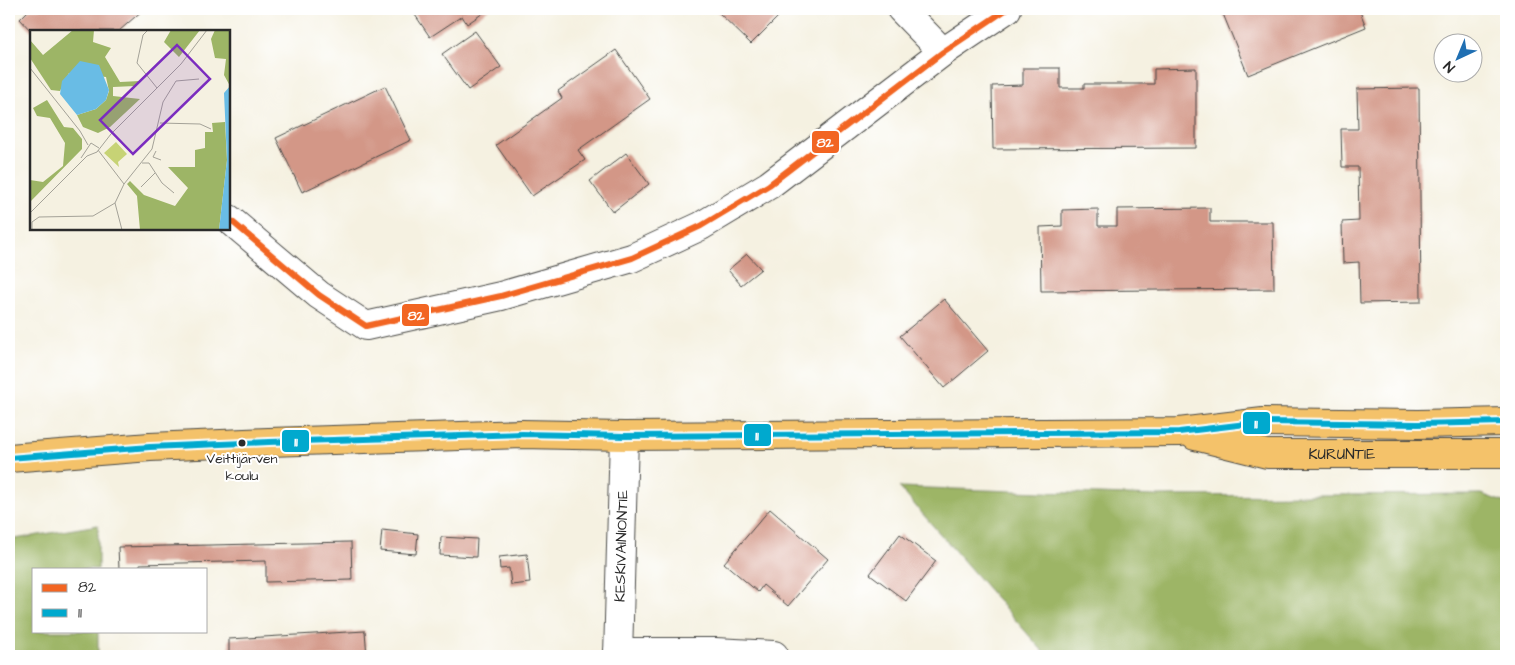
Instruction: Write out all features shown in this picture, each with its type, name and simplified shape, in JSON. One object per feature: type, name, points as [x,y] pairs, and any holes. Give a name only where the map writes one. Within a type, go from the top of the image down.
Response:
[{"type":"main road","name":"KURUNTIE","points":[[9,458],[150,447],[522,434],[624,436],[1179,432],[1262,422],[1418,424],[1506,422]]},
{"type":"main road","name":"KURUNTIE","points":[[1179,432],[1267,454],[1506,454]]},
{"type":"street","points":[[901,9],[943,52]]},
{"type":"street","points":[[230,220],[318,295],[366,326],[501,296],[632,258],[701,226],[768,185],[943,52],[1007,9]]},
{"type":"street","name":"KESKIVAINIONTIE","points":[[618,654],[624,436]]},
{"type":"street","points":[[618,654],[715,652],[774,655]]},
{"type":"green space","points":[[899,487],[1156,496],[1481,494],[1506,503],[1506,656],[1047,656]]},
{"type":"green space","points":[[98,525],[98,568],[32,568],[32,632],[98,632],[98,656],[9,656],[9,540]]},
{"type":"building","points":[[30,9],[144,9],[120,30],[30,30],[20,19]]},
{"type":"building","points":[[411,9],[489,9],[467,24],[462,16],[430,37]]},
{"type":"building","points":[[715,9],[786,9],[751,44]]},
{"type":"building","points":[[1221,9],[1359,9],[1366,27],[1248,75]]},
{"type":"building","points":[[475,31],[501,67],[468,90],[442,54]]},
{"type":"building","points":[[616,50],[650,99],[578,150],[585,160],[532,196],[496,145],[562,98],[558,91]]},
{"type":"building","points":[[1023,68],[1060,68],[1060,88],[1084,88],[1084,84],[1154,84],[1154,69],[1196,68],[1196,148],[993,149],[992,86],[1023,85]]},
{"type":"building","points":[[385,86],[411,140],[302,192],[276,138]]},
{"type":"building","points":[[1419,88],[1421,302],[1360,303],[1359,262],[1343,263],[1342,222],[1359,221],[1358,167],[1342,167],[1341,129],[1358,129],[1357,89]]},
{"type":"building","points":[[626,153],[649,184],[613,212],[590,181]]},
{"type":"building","points":[[1210,208],[1210,222],[1273,222],[1274,289],[1041,291],[1040,227],[1062,226],[1062,210],[1098,209],[1098,226],[1117,226],[1117,209]]},
{"type":"building","points":[[747,254],[761,269],[741,285],[728,270]]},
{"type":"building","points":[[944,299],[988,351],[944,388],[900,336]]},
{"type":"building","points":[[770,509],[828,559],[788,606],[763,585],[758,592],[724,563]]},
{"type":"building","points":[[382,530],[418,534],[416,554],[380,551]]},
{"type":"building","points":[[900,534],[936,561],[906,601],[870,574]]},
{"type":"building","points":[[441,537],[477,539],[476,557],[440,555]]},
{"type":"building","points":[[351,542],[352,580],[266,582],[266,561],[140,564],[140,568],[119,568],[118,547]]},
{"type":"building","points":[[527,554],[530,583],[511,585],[509,568],[500,569],[499,557]]},
{"type":"building","points":[[365,631],[367,656],[229,656],[229,639]]},
{"type":"transit line","name":"82","points":[[230,220],[319,295],[366,326],[501,296],[632,258],[701,226],[769,185],[943,52],[1007,9]]},
{"type":"transit line","name":"11","points":[[9,458],[150,447],[522,434],[624,436],[1179,432],[1263,422],[1418,424],[1506,422]]},
{"type":"place","name":"Veittijärven koulu","points":[[242,443]]}]
